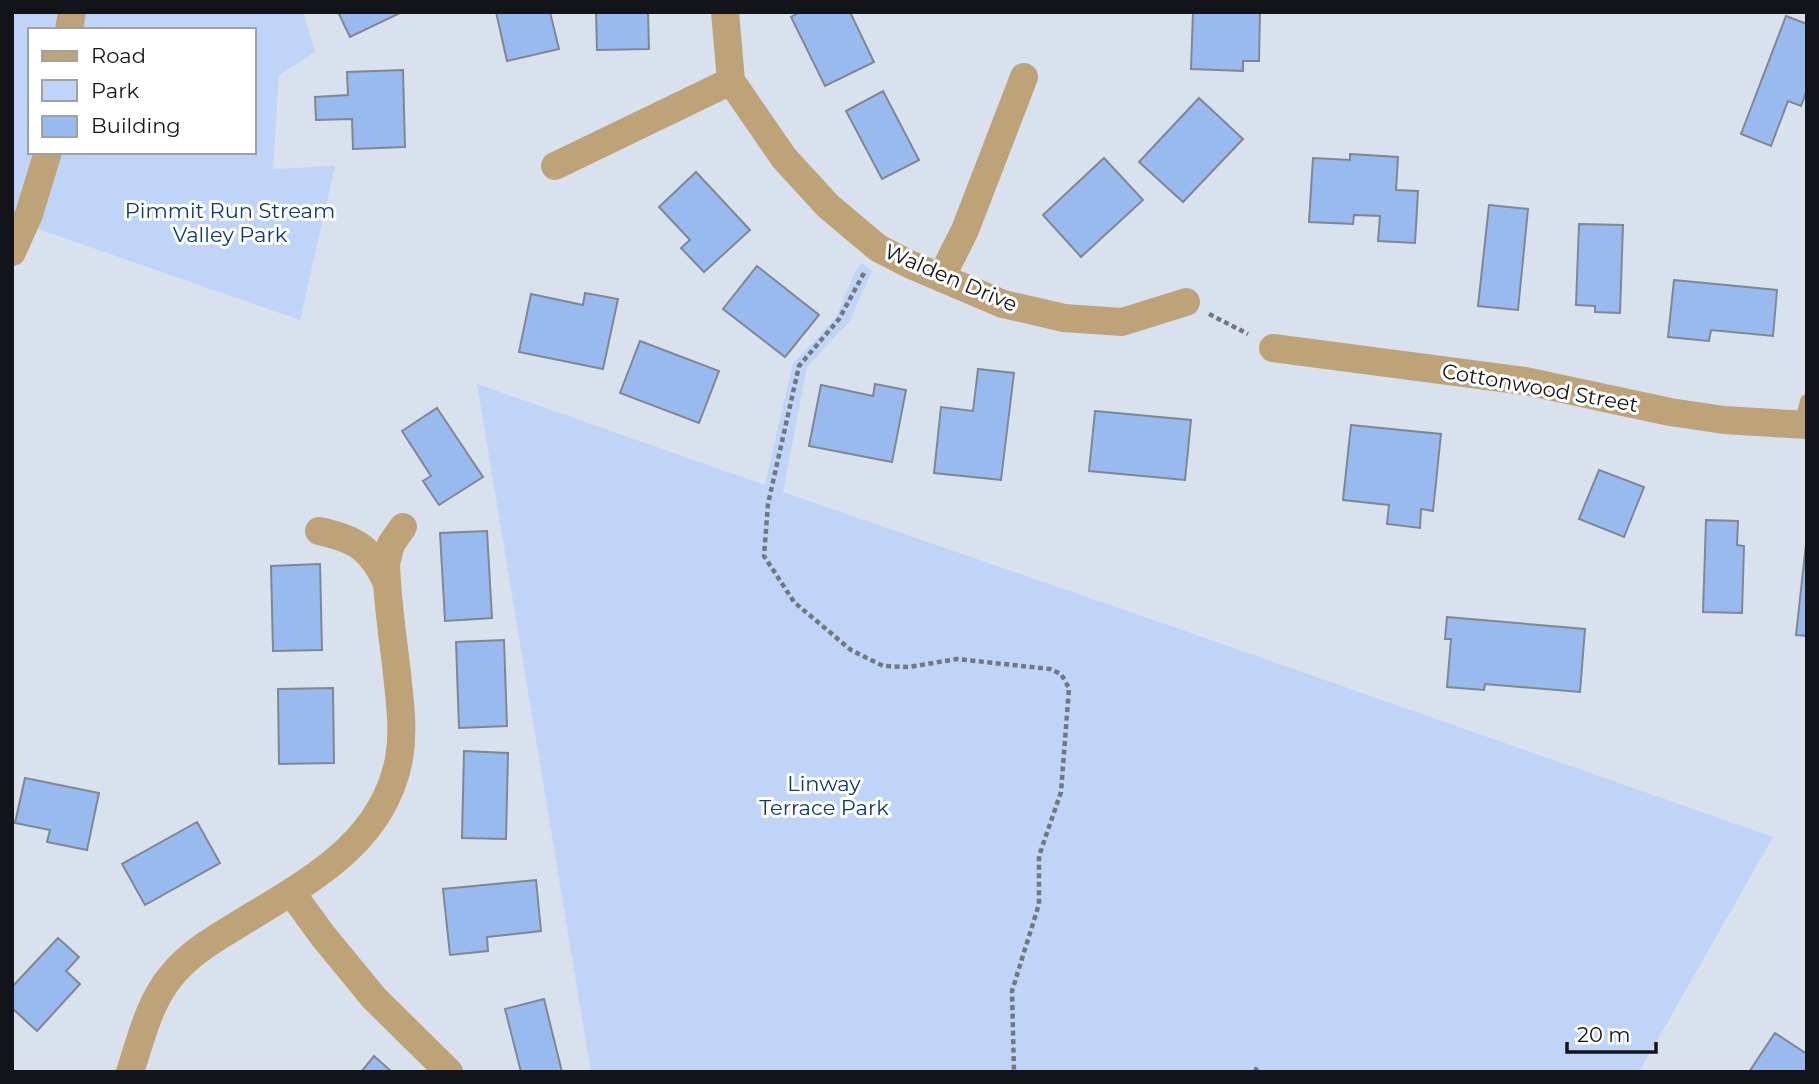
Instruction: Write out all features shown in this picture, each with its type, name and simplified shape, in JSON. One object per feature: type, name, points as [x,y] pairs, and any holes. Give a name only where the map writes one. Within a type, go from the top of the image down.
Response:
[{"type":"street","name":"Walden Drive","points":[[725,12],[731,81],[784,158],[828,205],[878,248],[1003,304],[1064,318],[1122,322],[1185,302]]},
{"type":"street","points":[[941,278],[965,230],[1024,76]]},
{"type":"street","points":[[555,166],[731,81]]},
{"type":"street","points":[[12,252],[29,214],[47,154]]},
{"type":"street","name":"Cottonwood Street","points":[[1273,348],[1525,381],[1670,412],[1724,420],[1805,417]]},
{"type":"street","points":[[130,1072],[152,1008],[171,976],[196,951],[345,854],[368,827],[387,795],[398,760],[402,723],[386,564],[391,544],[403,527]]},
{"type":"street","points":[[319,531],[362,546],[377,562],[387,583]]},
{"type":"street","points":[[290,892],[374,998],[449,1072]]},
{"type":"path","points":[[878,248],[839,318],[799,366],[768,504],[764,556],[794,602],[851,650],[883,666],[909,667],[957,659],[1050,669],[1060,674],[1069,688],[1060,792],[1039,856],[1040,904],[1012,991],[1014,1072]]},
{"type":"path","points":[[1185,302],[1245,333]]},
{"type":"green space","name":"Pimmit Run Stream Valley Park","points":[[12,12],[303,12],[315,52],[279,75],[273,169],[335,166],[300,320],[12,220]]},
{"type":"green space","name":"Linway Terrace Park","points":[[862,263],[872,271],[849,322],[807,367],[783,492],[1773,837],[1639,1072],[591,1072],[477,384],[765,485],[793,363],[836,318],[854,273]]},
{"type":"building","points":[[338,12],[397,12],[398,14],[350,37]]},
{"type":"building","points":[[496,12],[550,12],[559,49],[507,61]]},
{"type":"building","points":[[596,12],[648,12],[649,49],[597,50]]},
{"type":"building","points":[[800,12],[850,12],[874,62],[825,86],[791,17]]},
{"type":"building","points":[[1193,12],[1260,12],[1259,61],[1243,61],[1243,71],[1191,69]]},
{"type":"building","points":[[1786,16],[1807,24],[1807,90],[1801,106],[1788,101],[1771,146],[1741,134]]},
{"type":"building","points":[[403,70],[405,147],[353,149],[352,119],[316,120],[315,97],[348,95],[347,72]]},
{"type":"building","points":[[883,91],[919,160],[882,179],[846,111]]},
{"type":"building","points":[[1199,98],[1243,139],[1183,202],[1139,162]]},
{"type":"building","points":[[1350,154],[1398,157],[1396,190],[1418,191],[1415,243],[1378,241],[1380,216],[1354,215],[1353,224],[1309,222],[1313,158],[1350,160]]},
{"type":"building","points":[[1104,158],[1143,200],[1081,257],[1043,215]]},
{"type":"building","points":[[696,172],[750,230],[704,272],[681,248],[690,240],[659,207]]},
{"type":"building","points":[[1489,205],[1528,209],[1518,310],[1478,306]]},
{"type":"building","points":[[1579,224],[1623,225],[1620,313],[1595,312],[1595,306],[1576,305]]},
{"type":"building","points":[[757,266],[819,315],[785,357],[723,309]]},
{"type":"building","points":[[1674,280],[1777,290],[1773,336],[1711,330],[1709,341],[1668,337]]},
{"type":"building","points":[[585,293],[618,299],[603,369],[519,352],[531,294],[583,305]]},
{"type":"building","points":[[640,341],[719,371],[699,423],[620,393]]},
{"type":"building","points":[[978,369],[1014,373],[1001,480],[934,473],[941,407],[973,411]]},
{"type":"building","points":[[875,384],[906,390],[892,462],[809,446],[821,385],[873,396]]},
{"type":"building","points":[[437,408],[483,477],[439,505],[423,481],[431,476],[402,431]]},
{"type":"building","points":[[1095,411],[1191,420],[1185,480],[1089,471]]},
{"type":"building","points":[[1351,425],[1441,434],[1433,511],[1421,509],[1420,528],[1387,524],[1389,505],[1343,500]]},
{"type":"building","points":[[1599,470],[1644,487],[1624,537],[1579,519]]},
{"type":"building","points":[[1706,520],[1738,521],[1737,545],[1744,546],[1742,613],[1703,612]]},
{"type":"building","points":[[487,531],[492,618],[445,621],[440,533]]},
{"type":"building","points":[[1807,535],[1807,636],[1796,635]]},
{"type":"building","points":[[320,564],[322,650],[273,651],[271,566]]},
{"type":"building","points":[[1447,617],[1585,629],[1580,692],[1485,684],[1484,690],[1447,687],[1451,639],[1445,639]]},
{"type":"building","points":[[504,640],[507,726],[459,728],[456,642]]},
{"type":"building","points":[[333,688],[334,763],[279,764],[278,689]]},
{"type":"building","points":[[464,751],[508,753],[506,839],[462,838]]},
{"type":"building","points":[[25,778],[99,793],[87,850],[47,842],[50,830],[15,823]]},
{"type":"building","points":[[197,822],[220,863],[145,905],[122,864]]},
{"type":"building","points":[[536,880],[541,931],[487,937],[488,951],[450,955],[443,889]]},
{"type":"building","points":[[58,938],[79,957],[66,971],[80,984],[37,1031],[12,1008],[12,987]]},
{"type":"building","points":[[544,999],[562,1072],[521,1072],[505,1009]]},
{"type":"building","points":[[1775,1033],[1807,1054],[1807,1072],[1749,1072]]},
{"type":"building","points":[[374,1056],[392,1072],[361,1072]]}]
